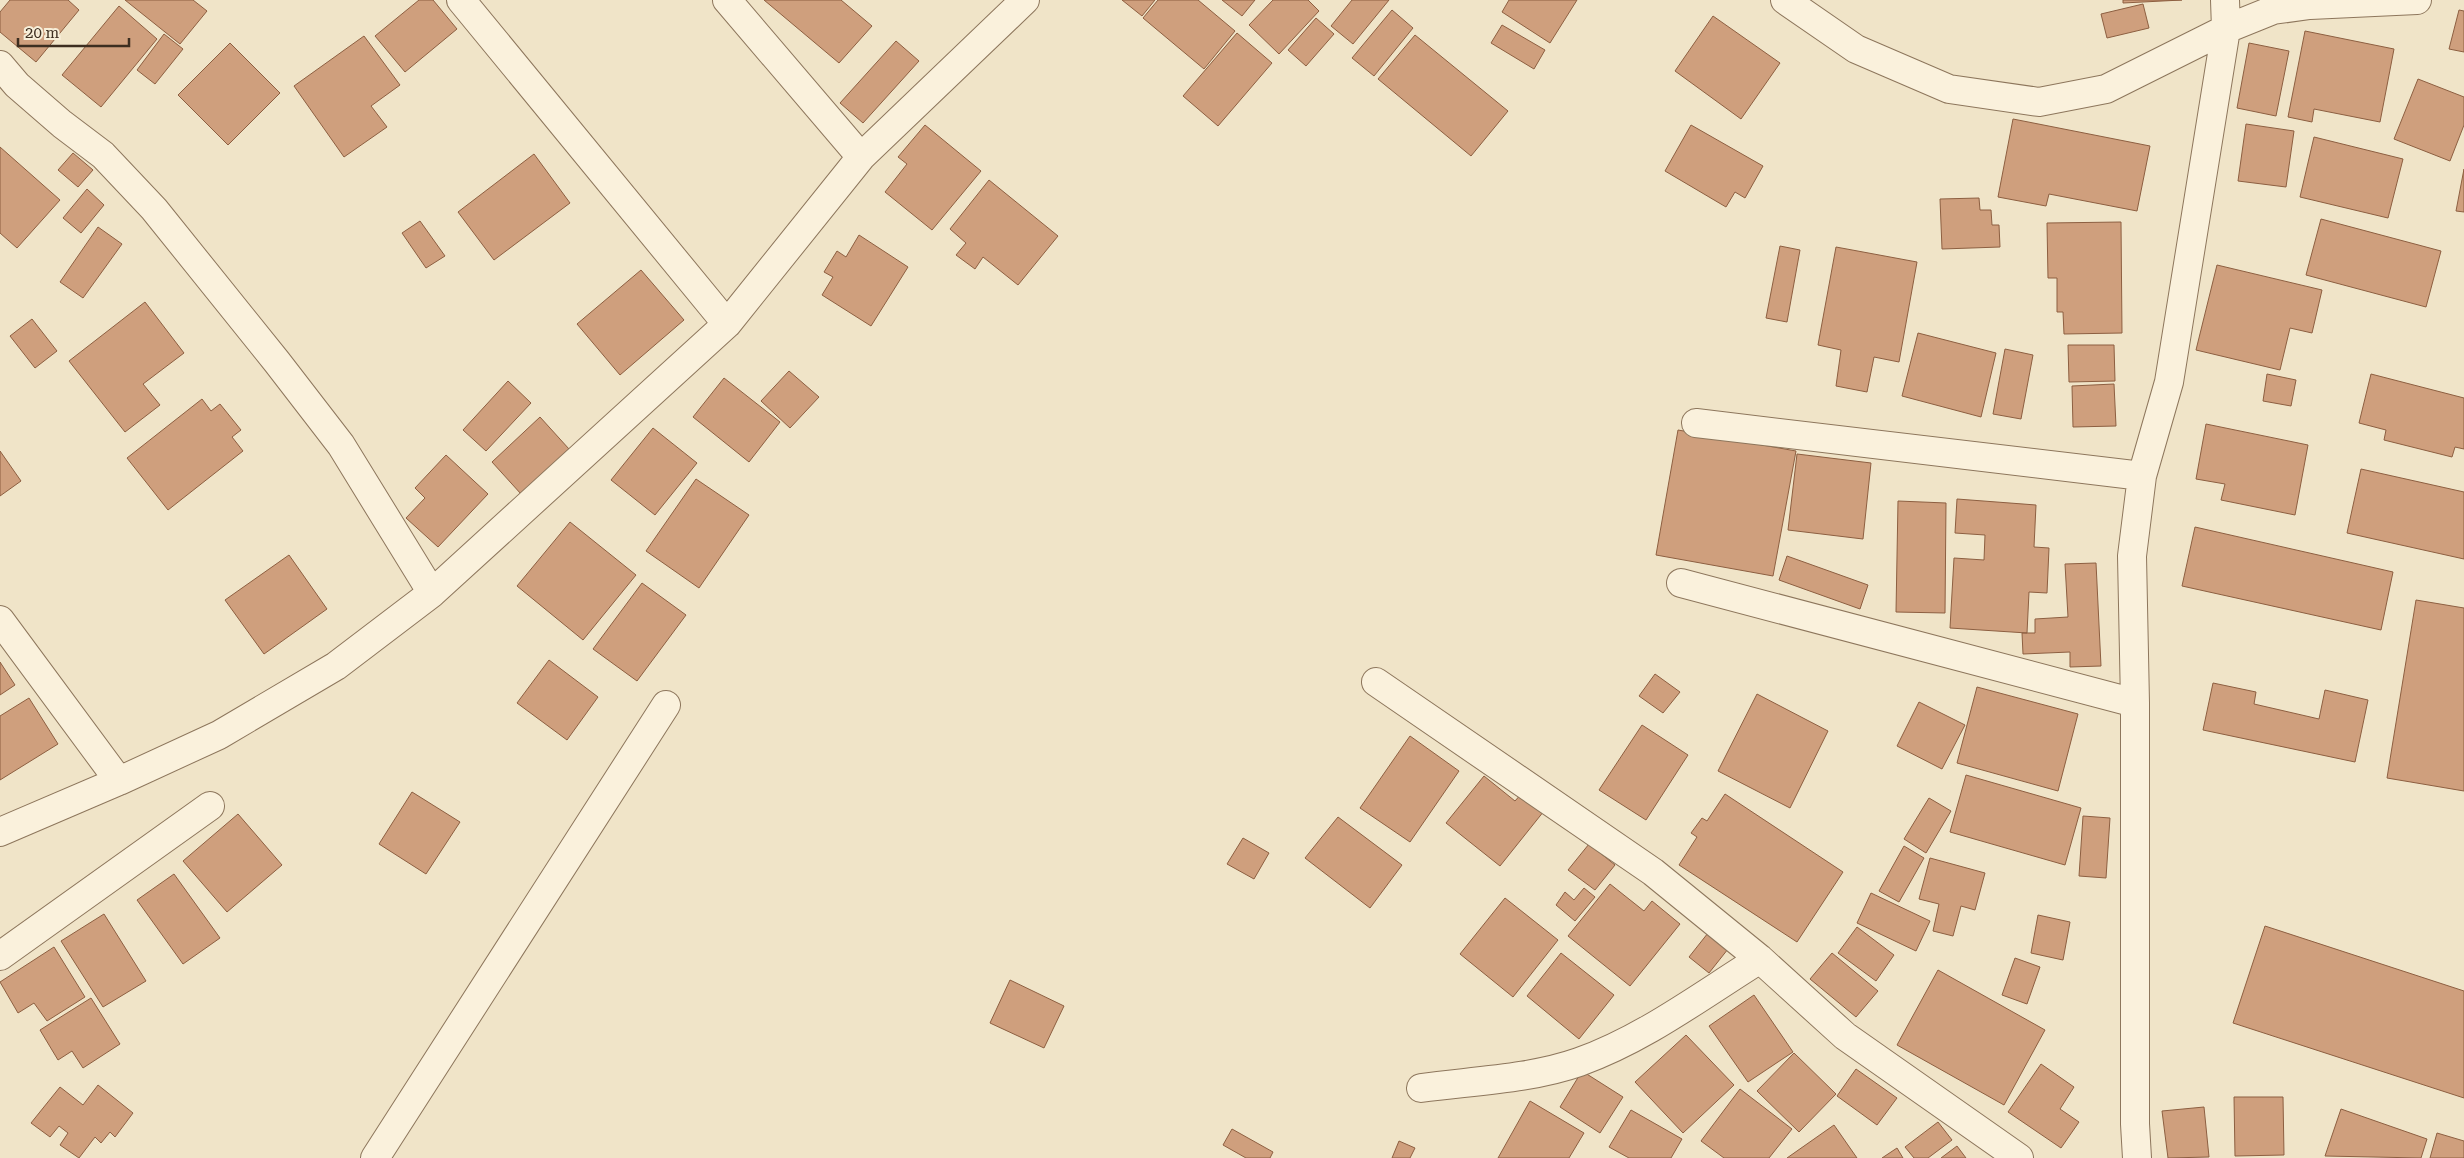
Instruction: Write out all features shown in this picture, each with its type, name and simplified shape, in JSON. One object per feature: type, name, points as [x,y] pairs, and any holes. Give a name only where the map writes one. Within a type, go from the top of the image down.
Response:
[{"type":"street","points":[[461,0],[727,324]]},
{"type":"street","points":[[727,0],[861,157]]},
{"type":"street","points":[[0,832],[119,781],[219,735],[336,666],[432,593],[727,324],[861,157],[1025,0]]},
{"type":"street","points":[[1785,0],[1856,49],[1949,89],[2039,102],[2106,89],[2226,29],[2273,10],[2310,5],[2417,0]]},
{"type":"street","points":[[2137,1158],[2135,1124],[2135,703],[2132,556],[2142,476],[2169,382],[2226,29],[2225,0]]},
{"type":"street","points":[[0,65],[17,85],[103,156],[154,209],[341,445],[432,593]]},
{"type":"street","points":[[1696,423],[2142,476]]},
{"type":"street","points":[[1680,583],[2135,703]]},
{"type":"street","points":[[0,620],[119,781]]},
{"type":"street","points":[[1376,682],[1653,872],[1760,958],[1845,1036],[2019,1158]]},
{"type":"street","points":[[375,1158],[666,705]]},
{"type":"street","points":[[0,956],[210,806]]},
{"type":"street","points":[[1421,1088],[1536,1072],[1578,1062],[1625,1042],[1760,958]]},
{"type":"building","points":[[10,0],[68,0],[79,10],[36,62],[0,32],[0,12]]},
{"type":"building","points":[[125,0],[193,0],[207,11],[180,44]]},
{"type":"building","points":[[419,0],[433,0],[457,29],[405,72],[375,36]]},
{"type":"building","points":[[764,0],[841,0],[872,26],[839,63]]},
{"type":"building","points":[[1122,0],[1155,0],[1142,16]]},
{"type":"building","points":[[1158,0],[1198,0],[1235,31],[1204,69],[1143,18]]},
{"type":"building","points":[[1222,0],[1255,0],[1242,16]]},
{"type":"building","points":[[1273,0],[1308,0],[1319,11],[1279,54],[1249,25]]},
{"type":"building","points":[[1352,0],[1389,0],[1353,44],[1331,26]]},
{"type":"building","points":[[1509,0],[1577,0],[1550,43],[1502,12]]},
{"type":"building","points":[[2123,0],[2182,0],[2123,3]]},
{"type":"building","points":[[2143,4],[2149,28],[2107,38],[2101,14]]},
{"type":"building","points":[[119,6],[157,39],[101,107],[62,75]]},
{"type":"building","points":[[1392,10],[1413,28],[1374,76],[1352,58]]},
{"type":"building","points":[[2459,10],[2464,11],[2464,52],[2449,49]]},
{"type":"building","points":[[1713,16],[1780,63],[1741,119],[1675,71]]},
{"type":"building","points":[[1316,18],[1334,34],[1306,66],[1288,50]]},
{"type":"building","points":[[1502,25],[1545,50],[1534,69],[1491,43]]},
{"type":"building","points":[[2305,31],[2394,49],[2380,122],[2314,109],[2312,122],[2288,117]]},
{"type":"building","points":[[1237,33],[1272,63],[1218,126],[1183,96]]},
{"type":"building","points":[[164,34],[183,49],[155,84],[137,70]]},
{"type":"building","points":[[1415,35],[1508,111],[1471,156],[1378,79]]},
{"type":"building","points":[[364,36],[400,85],[371,106],[387,127],[344,157],[294,86]]},
{"type":"building","points":[[896,41],[919,61],[863,123],[840,103]]},
{"type":"building","points":[[230,43],[280,93],[228,145],[178,95]]},
{"type":"building","points":[[2249,43],[2289,51],[2276,116],[2237,108]]},
{"type":"building","points":[[2418,79],[2464,97],[2464,125],[2450,161],[2394,139]]},
{"type":"building","points":[[2013,119],[2150,146],[2137,211],[2049,194],[2046,206],[1998,197]]},
{"type":"building","points":[[2246,124],[2294,131],[2286,187],[2238,181]]},
{"type":"building","points":[[925,125],[981,171],[932,230],[885,192],[907,164],[898,157]]},
{"type":"building","points":[[1691,125],[1763,166],[1745,198],[1735,192],[1726,207],[1665,171]]},
{"type":"building","points":[[2314,137],[2403,159],[2388,218],[2300,197]]},
{"type":"building","points":[[0,147],[60,200],[17,248],[0,233]]},
{"type":"building","points":[[73,153],[93,170],[78,187],[58,170]]},
{"type":"building","points":[[534,154],[570,203],[494,260],[458,212]]},
{"type":"building","points":[[2464,169],[2464,212],[2456,211]]},
{"type":"building","points":[[989,180],[1058,236],[1018,285],[983,257],[975,269],[956,255],[966,243],[950,229]]},
{"type":"building","points":[[87,189],[104,205],[81,233],[63,218]]},
{"type":"building","points":[[1979,198],[1980,210],[1991,210],[1992,225],[1999,225],[2000,247],[1942,249],[1940,199]]},
{"type":"building","points":[[2321,219],[2441,251],[2426,307],[2306,275]]},
{"type":"building","points":[[420,221],[445,256],[426,268],[402,233]]},
{"type":"building","points":[[2121,222],[2122,333],[2064,334],[2063,312],[2057,312],[2057,278],[2048,278],[2047,223]]},
{"type":"building","points":[[98,227],[122,244],[83,298],[60,282]]},
{"type":"building","points":[[859,235],[908,267],[871,326],[822,295],[833,277],[824,272],[837,251],[846,257]]},
{"type":"building","points":[[1780,246],[1800,250],[1787,322],[1766,318]]},
{"type":"building","points":[[1836,247],[1917,262],[1899,362],[1874,357],[1867,392],[1836,386],[1841,350],[1818,345]]},
{"type":"building","points":[[2217,265],[2322,290],[2312,333],[2290,328],[2280,370],[2196,350]]},
{"type":"building","points":[[641,270],[684,320],[620,375],[577,324]]},
{"type":"building","points":[[145,302],[184,353],[143,384],[160,405],[125,432],[69,361]]},
{"type":"building","points":[[32,319],[57,351],[35,368],[10,336]]},
{"type":"building","points":[[1918,333],[1996,353],[1981,417],[1902,396]]},
{"type":"building","points":[[2068,345],[2114,345],[2115,381],[2069,382]]},
{"type":"building","points":[[2005,349],[2033,355],[2021,419],[1993,414]]},
{"type":"building","points":[[789,371],[819,397],[790,428],[761,401]]},
{"type":"building","points":[[2267,374],[2296,380],[2291,406],[2263,401]]},
{"type":"building","points":[[2371,374],[2464,398],[2464,449],[2455,447],[2452,457],[2384,440],[2386,430],[2359,423]]},
{"type":"building","points":[[724,378],[780,422],[749,462],[693,417]]},
{"type":"building","points":[[508,381],[531,403],[486,451],[463,430]]},
{"type":"building","points":[[2114,384],[2116,426],[2073,427],[2072,386]]},
{"type":"building","points":[[202,399],[211,411],[220,404],[241,430],[232,437],[243,451],[168,510],[127,458]]},
{"type":"building","points":[[540,417],[569,449],[521,494],[492,462]]},
{"type":"building","points":[[2206,424],[2308,445],[2295,515],[2221,500],[2225,484],[2196,479]]},
{"type":"building","points":[[653,428],[697,463],[655,515],[611,480]]},
{"type":"building","points":[[1678,430],[1796,451],[1773,576],[1656,555]]},
{"type":"building","points":[[0,451],[21,481],[0,496]]},
{"type":"building","points":[[1797,454],[1871,463],[1863,539],[1788,530]]},
{"type":"building","points":[[446,455],[488,494],[438,547],[406,518],[425,498],[415,488]]},
{"type":"building","points":[[2361,469],[2464,492],[2464,559],[2347,533]]},
{"type":"building","points":[[696,479],[749,515],[699,588],[646,551]]},
{"type":"building","points":[[1957,499],[2036,505],[2034,547],[2049,548],[2047,593],[2029,592],[2027,633],[1950,628],[1954,558],[1984,560],[1985,535],[1955,533]]},
{"type":"building","points":[[1898,501],[1946,503],[1945,613],[1896,612]]},
{"type":"building","points":[[570,522],[636,575],[583,640],[517,586]]},
{"type":"building","points":[[2195,527],[2393,572],[2381,630],[2182,586]]},
{"type":"building","points":[[289,555],[327,609],[264,654],[225,600]]},
{"type":"building","points":[[1787,556],[1868,585],[1860,609],[1779,580]]},
{"type":"building","points":[[2096,563],[2101,666],[2070,667],[2070,652],[2023,654],[2022,633],[2035,633],[2035,619],[2068,617],[2065,564]]},
{"type":"building","points":[[642,583],[686,615],[637,681],[593,649]]},
{"type":"building","points":[[2416,600],[2464,608],[2464,791],[2387,778]]},
{"type":"building","points":[[549,660],[598,697],[567,740],[517,703]]},
{"type":"building","points":[[0,662],[15,685],[0,695]]},
{"type":"building","points":[[1655,674],[1680,692],[1663,713],[1639,696]]},
{"type":"building","points":[[2213,683],[2256,692],[2254,704],[2319,719],[2325,690],[2368,700],[2355,762],[2203,730]]},
{"type":"building","points":[[1977,687],[2078,714],[2058,791],[1957,763]]},
{"type":"building","points":[[1757,694],[1828,731],[1790,808],[1718,771]]},
{"type":"building","points":[[29,698],[58,744],[0,780],[0,716]]},
{"type":"building","points":[[1919,702],[1965,725],[1942,769],[1897,746]]},
{"type":"building","points":[[1642,725],[1688,755],[1646,820],[1599,790]]},
{"type":"building","points":[[1410,736],[1459,771],[1410,842],[1360,808]]},
{"type":"building","points":[[1966,775],[2081,808],[2065,865],[1950,832]]},
{"type":"building","points":[[1484,776],[1515,801],[1522,793],[1544,811],[1500,866],[1446,823]]},
{"type":"building","points":[[412,792],[460,822],[426,874],[379,844]]},
{"type":"building","points":[[1725,794],[1843,872],[1797,942],[1679,865],[1697,837],[1691,833],[1702,818],[1707,821]]},
{"type":"building","points":[[1929,798],[1951,811],[1926,853],[1904,839]]},
{"type":"building","points":[[238,814],[282,865],[227,912],[183,861]]},
{"type":"building","points":[[2083,816],[2110,818],[2106,878],[2079,876]]},
{"type":"building","points":[[1338,817],[1402,865],[1370,908],[1305,858]]},
{"type":"building","points":[[1243,838],[1269,853],[1254,879],[1227,864]]},
{"type":"building","points":[[1589,844],[1615,865],[1595,890],[1568,870]]},
{"type":"building","points":[[1904,846],[1924,858],[1899,902],[1879,891]]},
{"type":"building","points":[[1930,858],[1985,873],[1975,910],[1961,906],[1953,936],[1933,931],[1939,904],[1919,899]]},
{"type":"building","points":[[174,874],[220,938],[183,964],[137,900]]},
{"type":"building","points":[[1610,884],[1644,911],[1652,901],[1680,924],[1630,986],[1568,936]]},
{"type":"building","points":[[1584,888],[1595,897],[1575,921],[1556,905],[1565,892],[1574,900]]},
{"type":"building","points":[[1871,893],[1930,921],[1916,951],[1857,923]]},
{"type":"building","points":[[1505,898],[1558,940],[1513,997],[1460,954]]},
{"type":"building","points":[[104,914],[146,981],[103,1007],[61,941]]},
{"type":"building","points":[[2038,915],[2070,922],[2063,960],[2031,953]]},
{"type":"building","points":[[2265,926],[2464,991],[2464,1098],[2233,1023]]},
{"type":"building","points":[[1857,927],[1894,955],[1876,981],[1838,953]]},
{"type":"building","points":[[1708,933],[1728,949],[1709,973],[1689,957]]},
{"type":"building","points":[[54,947],[85,997],[47,1021],[34,1003],[18,1013],[0,982]]},
{"type":"building","points":[[1561,953],[1614,995],[1579,1039],[1527,996]]},
{"type":"building","points":[[1832,953],[1878,991],[1856,1017],[1810,979]]},
{"type":"building","points":[[2015,958],[2040,967],[2027,1004],[2002,995]]},
{"type":"building","points":[[1938,970],[2045,1030],[2004,1105],[1897,1045]]},
{"type":"building","points":[[1010,980],[1064,1006],[1044,1048],[990,1023]]},
{"type":"building","points":[[1754,995],[1793,1052],[1748,1082],[1709,1026]]},
{"type":"building","points":[[91,998],[120,1044],[83,1068],[72,1051],[58,1060],[40,1030]]},
{"type":"building","points":[[1686,1035],[1734,1085],[1683,1133],[1635,1082]]},
{"type":"building","points":[[1794,1053],[1836,1094],[1799,1132],[1757,1091]]},
{"type":"building","points":[[2041,1064],[2074,1087],[2060,1109],[2079,1122],[2061,1148],[2008,1112]]},
{"type":"building","points":[[1856,1069],[1897,1098],[1877,1125],[1837,1096]]},
{"type":"building","points":[[1582,1071],[1623,1097],[1600,1133],[1560,1107]]},
{"type":"building","points":[[98,1085],[133,1113],[115,1137],[110,1132],[101,1143],[95,1137],[79,1158],[60,1145],[68,1133],[59,1126],[50,1137],[31,1123],[60,1087],[83,1105]]},
{"type":"building","points":[[1740,1089],[1792,1129],[1769,1158],[1724,1158],[1701,1141]]},
{"type":"building","points":[[2234,1097],[2283,1097],[2284,1155],[2235,1156]]},
{"type":"building","points":[[1530,1101],[1584,1133],[1569,1158],[1498,1158]]},
{"type":"building","points":[[2204,1107],[2209,1157],[2168,1158],[2162,1111]]},
{"type":"building","points":[[2341,1109],[2427,1139],[2421,1158],[2325,1156]]},
{"type":"building","points":[[1631,1110],[1682,1139],[1671,1158],[1629,1158],[1609,1147]]},
{"type":"building","points":[[1938,1122],[1952,1140],[1928,1158],[1914,1158],[1905,1147]]},
{"type":"building","points":[[1834,1125],[1857,1158],[1787,1158]]},
{"type":"building","points":[[1232,1129],[1273,1152],[1270,1158],[1246,1158],[1223,1145]]},
{"type":"building","points":[[2437,1133],[2464,1141],[2464,1158],[2430,1158]]},
{"type":"building","points":[[1399,1141],[1415,1148],[1410,1158],[1392,1158]]},
{"type":"building","points":[[1957,1146],[1966,1158],[1941,1158]]},
{"type":"building","points":[[1897,1148],[1903,1158],[1882,1158]]}]
